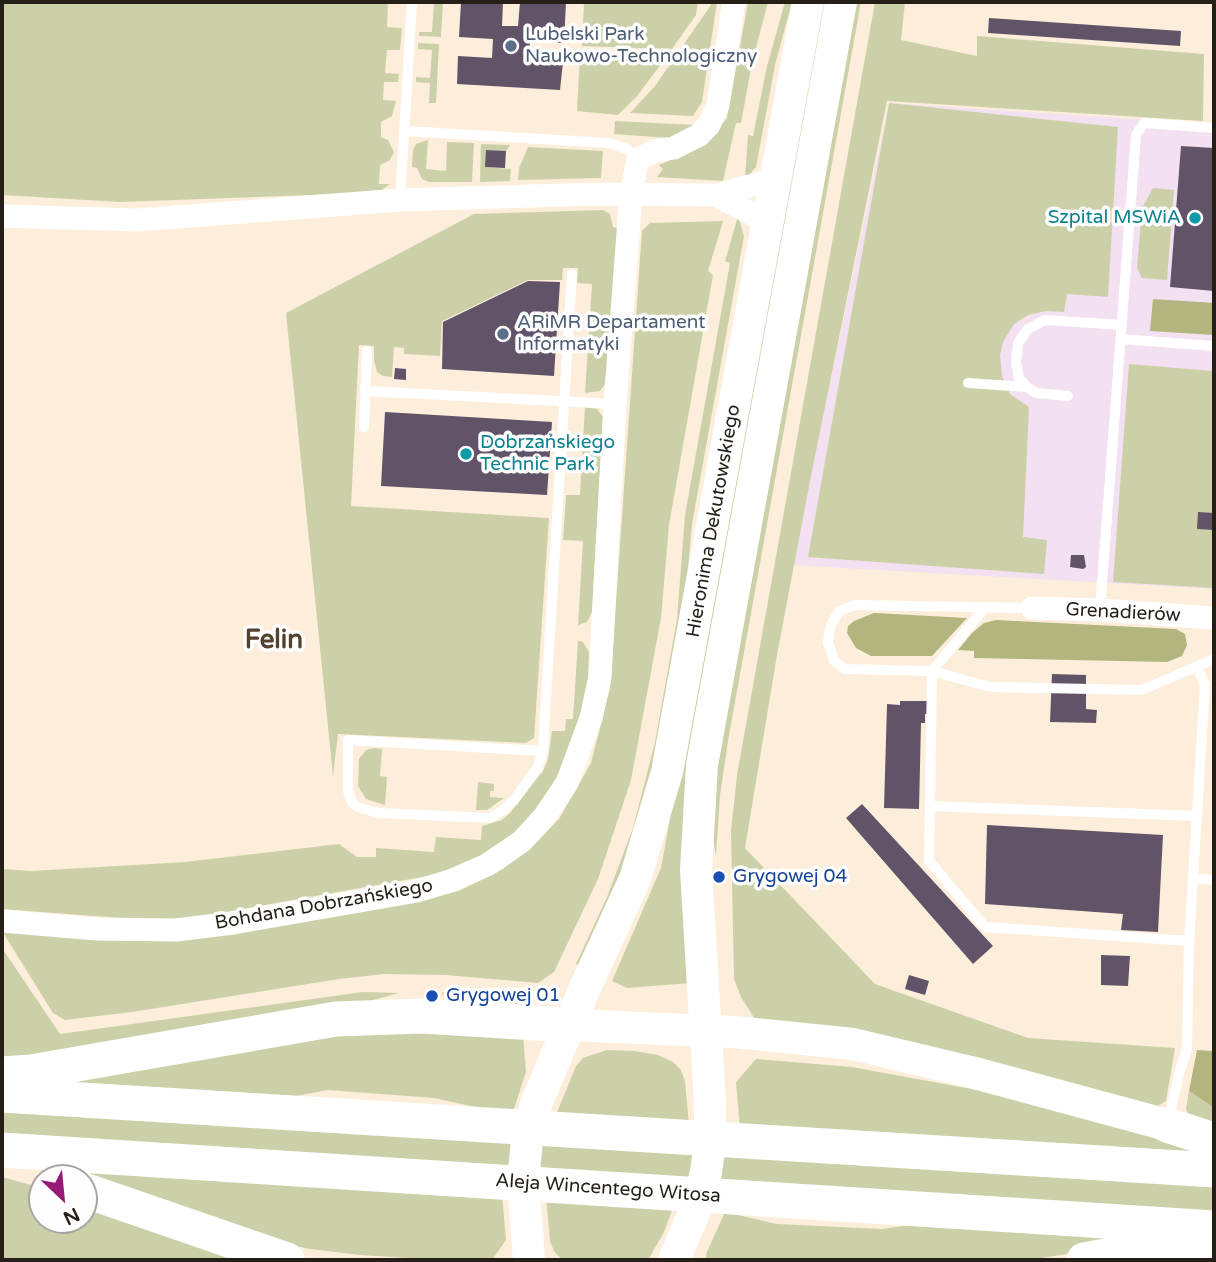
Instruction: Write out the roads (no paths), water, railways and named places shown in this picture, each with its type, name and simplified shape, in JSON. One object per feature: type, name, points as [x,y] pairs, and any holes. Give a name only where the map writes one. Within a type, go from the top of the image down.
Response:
[{"type":"main road","points":[[2,1074],[31,1072],[271,1028],[346,1018],[422,1016],[569,1025]]},
{"type":"main road","points":[[2,1095],[1214,1170]]},
{"type":"main road","points":[[1167,1125],[1214,1140]]},
{"type":"main road","name":"Aleja Wincentego Witosa","points":[[2,1150],[1214,1228]]},
{"type":"main road","points":[[2,1166],[28,1173]]},
{"type":"main road","points":[[98,1195],[287,1260]]},
{"type":"main road","points":[[1084,1260],[1154,1248],[1214,1245]]},
{"type":"street","points":[[638,159],[656,151],[674,148],[699,135],[709,125],[718,105],[734,2]]},
{"type":"street","name":"Hieronima Dekutowskiego","points":[[529,1260],[523,1202],[527,1141],[539,1094],[635,879],[667,772],[807,2]]},
{"type":"street","name":"Hieronima Dekutowskiego","points":[[674,1260],[697,1206],[709,1153],[710,1102],[696,870],[702,765],[841,2]]},
{"type":"street","name":"Bohdana Dobrzańskiego","points":[[2,921],[134,931],[176,930],[233,923],[417,891],[450,881],[487,864],[522,841],[544,817],[567,783],[592,718],[600,677],[615,404],[631,194],[638,159]]},
{"type":"street","points":[[2,216],[137,220],[400,200],[631,194],[715,195],[776,179]]},
{"type":"street","points":[[715,195],[768,222]]},
{"type":"street","name":"Grenadierów","points":[[1032,608],[1214,618]]},
{"type":"street","points":[[569,1025],[821,1039],[864,1046],[1167,1125]]},
{"type":"lane","points":[[400,200],[412,2]]},
{"type":"lane","points":[[1100,610],[1136,135],[1144,124],[1214,128]]},
{"type":"lane","points":[[405,131],[609,143],[627,149],[638,159]]},
{"type":"lane","points":[[542,751],[348,740],[348,791],[357,807],[379,813],[490,818],[514,800],[538,767],[542,751],[572,274]]},
{"type":"lane","points":[[1068,396],[1036,393],[1019,378],[1016,362],[1018,343],[1028,329],[1045,320],[1122,325]]},
{"type":"lane","points":[[1121,339],[1214,346]]},
{"type":"lane","points":[[364,427],[367,351]]},
{"type":"lane","points":[[968,383],[1027,387]]},
{"type":"lane","points":[[365,391],[615,404]]},
{"type":"lane","points":[[1032,608],[855,605],[839,611],[831,626],[828,643],[834,660],[844,669],[932,671],[990,687],[1142,690],[1214,659]]},
{"type":"lane","points":[[985,608],[932,671],[929,862],[985,926],[1189,941]]},
{"type":"lane","points":[[1167,1125],[1187,1049],[1189,941],[1197,816],[1209,702],[1197,667]]},
{"type":"lane","points":[[930,806],[1197,816]]},
{"type":"lane","points":[[1193,878],[1214,880]]},
{"type":"place","name":"Lubelski Park Naukowo-Technologiczny","points":[[511,46]]},
{"type":"place","name":"Szpital MSWiA","points":[[1195,218]]},
{"type":"place","name":"ARiMR Departament Informatyki","points":[[503,334]]},
{"type":"place","name":"Dobrzańskiego Technic Park","points":[[466,454]]},
{"type":"place","name":"Grygowej 04","points":[[719,877]]},
{"type":"place","name":"Grygowej 01","points":[[432,996]]},
{"type":"district","name":"Felin","points":[[274,641]]}]
